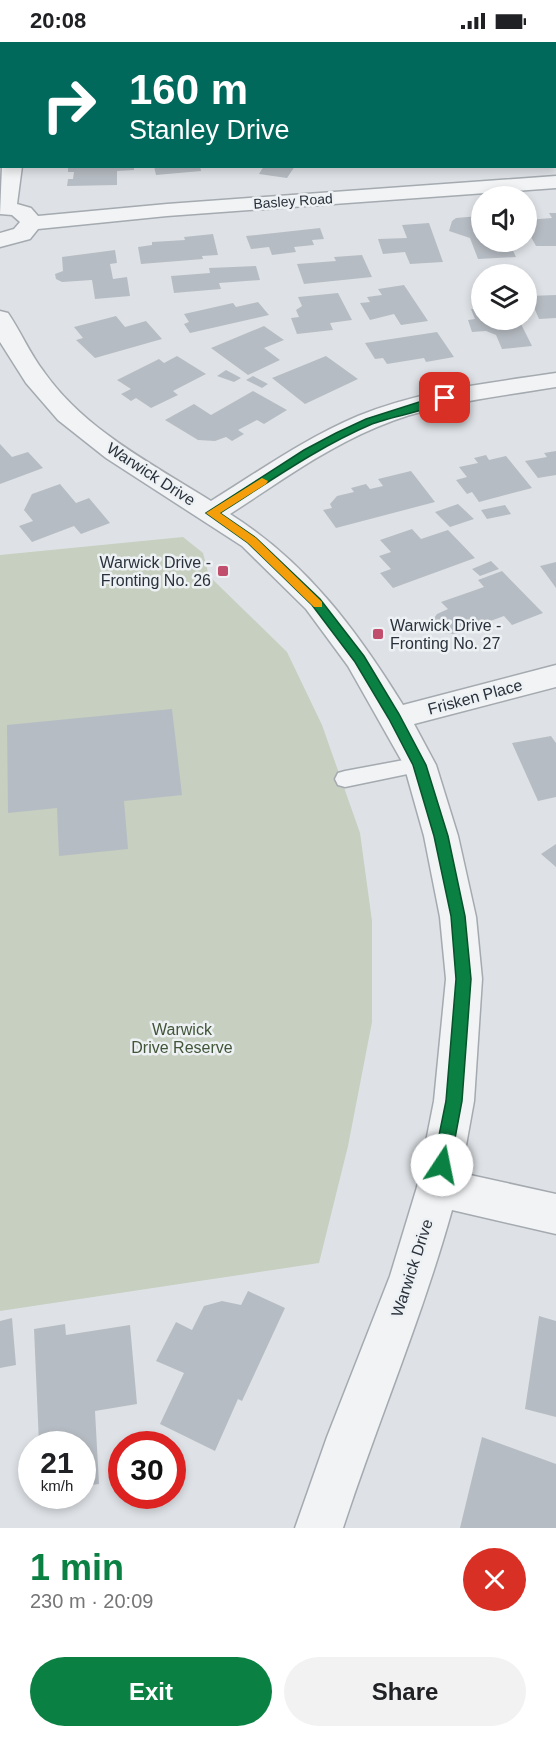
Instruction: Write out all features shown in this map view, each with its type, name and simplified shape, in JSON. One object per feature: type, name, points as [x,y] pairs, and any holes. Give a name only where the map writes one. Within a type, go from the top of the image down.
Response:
[{"type":"street","points":[[0,240],[22,234],[31,223],[30,217],[24,213],[3,208],[12,168]]},
{"type":"street","name":"Basley Road","points":[[31,223],[167,210],[556,182]]},
{"type":"street","name":"Warwick Drive","points":[[0,318],[8,336],[35,378],[67,415],[115,452],[252,540],[316,602],[359,659],[395,718],[420,765],[441,836],[458,916],[464,979],[454,1101],[438,1186],[412,1276],[350,1437],[319,1528]]},
{"type":"street","points":[[212,513],[308,452],[370,421],[445,398],[556,380]]},
{"type":"street","name":"Frisken Place","points":[[395,718],[556,676]]},
{"type":"street","points":[[438,1186],[556,1214]]},
{"type":"lane","points":[[345,779],[420,765]]},
{"type":"green space","name":"Warwick Drive Reserve","points":[[183,537],[203,553],[209,576],[287,652],[322,725],[360,833],[372,921],[372,1022],[348,1146],[319,1263],[0,1311],[0,555]]},
{"type":"building","points":[[68,168],[134,168],[134,170],[117,171],[117,185],[67,186],[68,179],[73,179],[74,172],[68,172]]},
{"type":"building","points":[[154,168],[200,168],[201,171],[156,175]]},
{"type":"building","points":[[263,168],[294,168],[287,178],[259,174]]},
{"type":"building","points":[[549,213],[556,213],[556,246],[537,246],[537,219],[552,218]]},
{"type":"building","points":[[471,217],[471,241],[470,238],[449,231],[452,221],[456,218]]},
{"type":"building","points":[[429,223],[443,262],[410,264],[405,252],[383,254],[378,239],[407,238],[402,225]]},
{"type":"building","points":[[320,228],[324,239],[312,240],[314,245],[294,247],[296,252],[272,255],[269,247],[251,249],[246,236]]},
{"type":"building","points":[[213,234],[218,255],[202,256],[203,259],[141,264],[138,247],[152,245],[152,242],[185,240],[184,237]]},
{"type":"building","points":[[115,250],[117,263],[110,264],[113,279],[127,277],[130,296],[95,299],[92,280],[62,282],[56,279],[55,274],[63,271],[62,257]]},
{"type":"building","points":[[475,252],[514,252],[516,257],[478,259]]},
{"type":"building","points":[[362,255],[372,277],[304,284],[297,264],[336,261],[334,257]]},
{"type":"building","points":[[256,266],[260,280],[219,283],[221,289],[174,293],[171,276],[210,273],[209,268]]},
{"type":"building","points":[[404,285],[428,321],[401,325],[394,314],[370,320],[360,303],[370,302],[367,297],[382,295],[378,289]]},
{"type":"building","points":[[338,293],[352,320],[330,323],[333,330],[297,334],[291,318],[299,317],[296,310],[302,306],[298,297]]},
{"type":"building","points":[[556,295],[556,318],[539,319],[537,296]]},
{"type":"building","points":[[258,302],[269,315],[190,333],[184,324],[189,322],[184,314],[233,303],[236,307]]},
{"type":"building","points":[[116,316],[125,327],[146,321],[162,339],[95,358],[76,340],[83,338],[74,327]]},
{"type":"building","points":[[264,326],[284,340],[264,348],[280,360],[248,375],[211,348]]},
{"type":"building","points":[[471,330],[524,330],[532,346],[502,349],[496,335],[486,331],[472,332]]},
{"type":"building","points":[[437,332],[454,357],[426,362],[424,358],[387,364],[383,358],[375,359],[365,343]]},
{"type":"building","points":[[177,356],[206,374],[173,391],[178,395],[151,408],[136,398],[131,401],[121,394],[131,389],[117,380],[159,359],[164,363]]},
{"type":"building","points":[[326,356],[358,379],[305,404],[272,378]]},
{"type":"building","points":[[226,370],[241,378],[234,382],[217,376]]},
{"type":"building","points":[[253,376],[268,384],[262,388],[246,380]]},
{"type":"building","points":[[253,391],[287,410],[264,424],[257,420],[238,430],[244,434],[232,441],[226,437],[215,441],[198,440],[165,420],[194,404],[211,415]]},
{"type":"building","points":[[0,444],[12,457],[28,452],[43,468],[0,484]]},
{"type":"building","points":[[556,451],[556,475],[538,478],[525,461],[547,457],[544,453]]},
{"type":"building","points":[[486,455],[489,460],[506,456],[532,488],[479,502],[472,492],[467,494],[456,480],[467,477],[459,467],[478,463],[474,458]]},
{"type":"building","points":[[411,471],[435,502],[336,528],[323,510],[332,508],[330,504],[337,496],[354,492],[351,488],[366,484],[370,489],[383,486],[378,479]]},
{"type":"building","points":[[60,484],[76,503],[89,498],[110,523],[81,534],[74,526],[32,542],[19,526],[33,521],[24,510],[32,494]]},
{"type":"building","points":[[458,504],[474,519],[450,527],[435,512]]},
{"type":"building","points":[[505,505],[511,514],[487,519],[481,510]]},
{"type":"building","points":[[412,529],[421,539],[448,530],[475,558],[393,588],[380,573],[391,569],[379,556],[391,552],[380,540]]},
{"type":"building","points":[[491,561],[499,569],[480,576],[472,569]]},
{"type":"building","points":[[556,562],[556,588],[540,566]]},
{"type":"building","points":[[502,571],[543,613],[512,625],[504,616],[455,634],[443,633],[432,621],[437,614],[448,609],[441,602],[484,587],[478,580]]},
{"type":"building","points":[[172,709],[182,795],[124,801],[128,849],[59,856],[57,808],[8,813],[7,725]]},
{"type":"building","points":[[551,736],[556,743],[556,797],[538,801],[512,743]]},
{"type":"building","points":[[556,844],[556,867],[541,854]]},
{"type":"building","points":[[248,1291],[285,1308],[242,1401],[238,1399],[215,1451],[186,1437],[186,1431],[174,1431],[160,1424],[184,1373],[156,1361],[176,1322],[192,1330],[204,1306],[222,1301],[241,1305]]},
{"type":"building","points":[[539,1316],[556,1321],[556,1417],[525,1409]]},
{"type":"building","points":[[12,1318],[16,1365],[0,1368],[0,1321]]},
{"type":"building","points":[[65,1324],[66,1335],[130,1325],[137,1404],[95,1411],[99,1484],[96,1484],[96,1431],[38,1431],[34,1329]]},
{"type":"building","points":[[482,1437],[556,1464],[556,1528],[460,1528]]},
{"type":"slow traffic","points":[[262,481],[212,513],[252,540],[318,605]]},
{"type":"place","name":"Warwick Drive - Fronting No. 26","points":[[223,571]]},
{"type":"place","name":"Warwick Drive - Fronting No. 27","points":[[378,634]]},
{"type":"route","points":[[442,1165],[454,1101],[464,979],[458,916],[441,836],[420,765],[359,659],[316,602],[252,540],[212,513],[339,435],[370,421],[445,398]]}]
